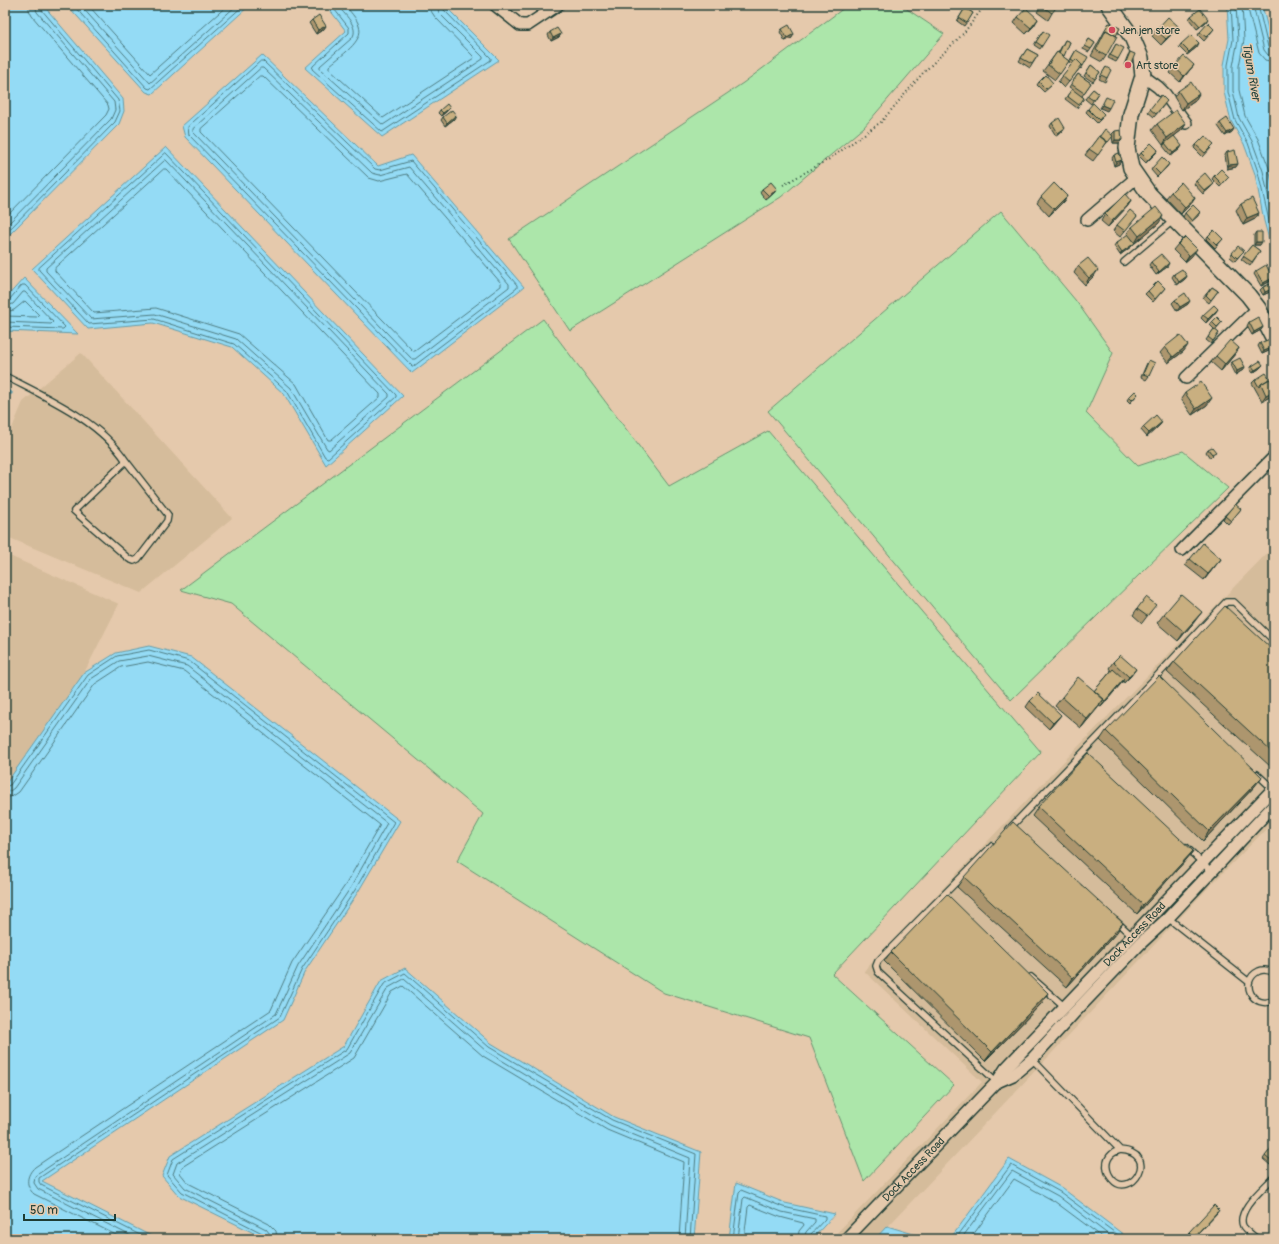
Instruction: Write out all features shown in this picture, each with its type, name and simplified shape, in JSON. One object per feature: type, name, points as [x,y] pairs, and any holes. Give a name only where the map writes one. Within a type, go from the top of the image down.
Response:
[{"type":"street","points":[[495,5],[520,25],[528,25],[558,5]]},
{"type":"street","points":[[1109,5],[1132,36],[1141,58],[1143,76],[1131,114],[1127,148],[1131,168],[1149,194],[1248,295],[1258,308],[1274,339]]},
{"type":"street","points":[[1143,76],[1166,94],[1186,123]]},
{"type":"street","points":[[1087,220],[1137,177]]},
{"type":"street","points":[[1186,378],[1258,308]]},
{"type":"street","points":[[1182,550],[1274,457]]},
{"type":"street","name":"Dock Access Road","points":[[846,1239],[998,1082],[1006,1068],[1069,1010],[1137,940],[1203,863],[1274,789]]},
{"type":"street","name":"Dock Access Road","points":[[1137,940],[1168,918],[1274,806]]},
{"type":"street","name":"Dock Access Road","points":[[998,1082],[1013,1075],[1032,1059],[1069,1010]]},
{"type":"lane","points":[[1124,262],[1174,220]]},
{"type":"lane","points":[[5,376],[90,423],[117,448],[168,515],[167,521],[138,559],[134,561],[129,559],[74,511],[126,461]]},
{"type":"lane","points":[[1003,835],[1155,678],[1226,602],[1234,602],[1274,641]]},
{"type":"lane","points":[[1155,678],[1161,684]]},
{"type":"lane","points":[[1084,752],[1090,757]]},
{"type":"lane","points":[[1250,768],[1274,789]]},
{"type":"lane","points":[[1014,824],[1019,829]]},
{"type":"lane","points":[[997,841],[878,961],[876,966],[878,972],[998,1082]]},
{"type":"lane","points":[[1180,842],[1212,872]]},
{"type":"lane","points":[[943,897],[948,902]]},
{"type":"lane","points":[[1110,915],[1137,940]]},
{"type":"lane","points":[[1168,918],[1249,982]]},
{"type":"lane","points":[[1024,970],[1069,1010]]},
{"type":"lane","points":[[1274,973],[1270,970],[1261,970],[1253,974],[1249,982],[1249,990],[1253,998],[1260,1002],[1269,1002],[1274,1000]]},
{"type":"lane","points":[[1032,1059],[1120,1150],[1130,1150],[1138,1156],[1141,1166],[1139,1175],[1132,1182],[1122,1185],[1113,1181],[1107,1173],[1107,1164],[1111,1155],[1120,1150]]},
{"type":"lane","points":[[1257,1239],[1243,1226],[1243,1214],[1245,1209],[1274,1177]]},
{"type":"path","points":[[783,185],[831,158],[881,122],[923,73],[963,34],[985,5]]},
{"type":"shaded area","points":[[81,353],[232,518],[141,593],[5,536],[5,445],[23,402]]},
{"type":"shaded area","points":[[1274,546],[1274,821],[1209,887],[876,1239],[831,1239],[982,1082],[864,971],[1069,756]]},
{"type":"shaded area","points":[[5,554],[119,604],[84,673],[5,785]]},
{"type":"green space","points":[[848,5],[901,5],[944,34],[864,127],[781,197],[570,331],[509,239],[743,83]]},
{"type":"green space","points":[[1001,211],[1076,301],[1113,353],[1086,413],[1138,466],[1183,451],[1228,488],[1011,700],[768,411]]},
{"type":"green space","points":[[543,319],[669,486],[768,431],[1041,752],[832,974],[954,1085],[864,1181],[809,1038],[664,993],[457,861],[483,814],[231,604],[181,590]]},
{"type":"water","points":[[5,5],[44,6],[123,99],[124,111],[119,124],[5,239]]},
{"type":"water","points":[[67,5],[250,5],[152,94],[146,92]]},
{"type":"water","points":[[326,5],[444,5],[499,60],[382,137],[305,68],[346,31]]},
{"type":"water","name":"Tigum River","points":[[1227,5],[1262,5],[1274,53],[1274,258],[1264,221],[1255,174],[1244,144],[1231,121],[1224,92],[1224,65],[1229,39]]},
{"type":"water","points":[[262,55],[378,166],[411,155],[524,287],[412,373],[185,137],[182,126]]},
{"type":"water","points":[[166,147],[403,396],[326,465],[284,394],[232,347],[153,323],[88,329],[32,269]]},
{"type":"water","points":[[24,278],[78,334],[5,331],[5,299]]},
{"type":"water","points":[[149,646],[191,657],[400,821],[358,892],[305,971],[283,1020],[42,1181],[157,1239],[5,1239],[5,785],[84,673],[116,653]]},
{"type":"water","points":[[405,968],[491,1043],[614,1117],[701,1152],[694,1239],[266,1239],[179,1196],[162,1176],[170,1156],[344,1046],[381,981]]},
{"type":"water","points":[[1009,1159],[1062,1188],[1124,1235],[1122,1239],[956,1239],[953,1235]]},
{"type":"water","points":[[736,1183],[785,1203],[835,1214],[812,1239],[729,1239]]},
{"type":"water","points":[[887,1226],[930,1239],[875,1239]]},
{"type":"building","points":[[1058,5],[1052,13],[1042,6]]},
{"type":"building","points":[[965,8],[973,13],[967,23],[959,18]]},
{"type":"building","points":[[1026,8],[1038,19],[1031,28],[1018,17]]},
{"type":"building","points":[[1200,9],[1208,19],[1200,26],[1191,16]]},
{"type":"building","points":[[319,15],[326,26],[318,30],[312,20]]},
{"type":"building","points":[[1168,17],[1178,26],[1166,39],[1156,30]]},
{"type":"building","points":[[1109,23],[1120,28],[1116,36],[1106,30],[1104,31]]},
{"type":"building","points":[[1208,23],[1214,29],[1206,37],[1200,32]]},
{"type":"building","points":[[789,25],[794,34],[787,38],[782,29]]},
{"type":"building","points":[[557,28],[561,34],[553,38],[550,32]]},
{"type":"building","points":[[1106,30],[1117,36],[1106,56],[1096,50]]},
{"type":"building","points":[[1043,31],[1049,35],[1042,46],[1036,42]]},
{"type":"building","points":[[1191,35],[1199,43],[1189,52],[1181,44]]},
{"type":"building","points":[[1089,39],[1095,43],[1091,49],[1085,46]]},
{"type":"building","points":[[1065,40],[1070,42],[1064,56],[1059,53]]},
{"type":"building","points":[[1116,44],[1124,48],[1118,59],[1110,55]]},
{"type":"building","points":[[1027,49],[1038,55],[1032,64],[1021,58]]},
{"type":"building","points":[[1076,50],[1088,57],[1083,66],[1076,59],[1074,61],[1071,59]]},
{"type":"building","points":[[1057,52],[1069,61],[1060,74],[1048,65]]},
{"type":"building","points":[[1130,52],[1135,54],[1131,64],[1126,62]]},
{"type":"building","points":[[1184,56],[1194,65],[1184,76],[1174,67]]},
{"type":"building","points":[[1076,59],[1082,65],[1069,82],[1062,76]]},
{"type":"building","points":[[1091,65],[1100,72],[1095,79],[1086,73]]},
{"type":"building","points":[[1106,67],[1111,70],[1107,78],[1101,75]]},
{"type":"building","points":[[1078,74],[1091,83],[1084,93],[1071,84]]},
{"type":"building","points":[[1046,75],[1053,83],[1046,89],[1039,82]]},
{"type":"building","points":[[1191,82],[1199,94],[1186,103],[1178,91]]},
{"type":"building","points":[[1072,89],[1084,98],[1079,105],[1067,96]]},
{"type":"building","points":[[1093,89],[1098,93],[1093,100],[1087,96]]},
{"type":"building","points":[[1161,95],[1167,101],[1156,114],[1150,109]]},
{"type":"building","points":[[1106,97],[1113,100],[1109,108],[1102,105]]},
{"type":"building","points":[[1093,103],[1104,114],[1099,120],[1088,109]]},
{"type":"building","points":[[447,104],[450,108],[443,113],[440,110]]},
{"type":"building","points":[[452,110],[456,115],[447,123],[443,117]]},
{"type":"building","points":[[1176,110],[1186,124],[1167,138],[1157,124]]},
{"type":"building","points":[[1059,118],[1065,128],[1058,133],[1052,123]]},
{"type":"building","points":[[1227,118],[1234,129],[1227,133],[1220,123]]},
{"type":"building","points":[[1105,129],[1113,136],[1108,142],[1100,136]]},
{"type":"building","points":[[1121,130],[1122,140],[1115,140],[1115,131]]},
{"type":"building","points":[[1099,136],[1107,142],[1098,155],[1089,149]]},
{"type":"building","points":[[1174,136],[1182,146],[1173,153],[1165,143]]},
{"type":"building","points":[[1205,136],[1214,144],[1205,153],[1196,145]]},
{"type":"building","points":[[1151,143],[1158,150],[1148,160],[1141,153]]},
{"type":"building","points":[[1235,150],[1238,164],[1229,165],[1227,152]]},
{"type":"building","points":[[1119,153],[1122,160],[1116,162],[1114,155]]},
{"type":"building","points":[[1162,157],[1169,164],[1160,174],[1153,167]]},
{"type":"building","points":[[1221,169],[1229,177],[1222,184],[1214,176]]},
{"type":"building","points":[[1205,173],[1214,184],[1205,191],[1196,181]]},
{"type":"building","points":[[771,182],[777,189],[769,196],[762,189]]},
{"type":"building","points":[[1181,182],[1195,198],[1185,207],[1171,192]]},
{"type":"building","points":[[1054,183],[1067,196],[1054,209],[1041,197]]},
{"type":"building","points":[[1125,194],[1131,201],[1112,221],[1105,214]]},
{"type":"building","points":[[1252,198],[1259,213],[1247,218],[1241,204]]},
{"type":"building","points":[[1193,205],[1200,212],[1192,221],[1185,213]]},
{"type":"building","points":[[1156,207],[1163,216],[1139,236],[1132,227]]},
{"type":"building","points":[[1130,210],[1137,216],[1125,231],[1117,225]]},
{"type":"building","points":[[1214,230],[1223,239],[1217,245],[1208,236]]},
{"type":"building","points":[[1256,232],[1262,232],[1262,242],[1256,242]]},
{"type":"building","points":[[1128,234],[1135,243],[1122,252],[1116,243]]},
{"type":"building","points":[[1185,237],[1197,249],[1189,256],[1178,244]]},
{"type":"building","points":[[1252,245],[1260,251],[1252,262],[1243,256]]},
{"type":"building","points":[[1238,246],[1244,251],[1237,258],[1232,253]]},
{"type":"building","points":[[1161,254],[1169,263],[1159,272],[1151,262]]},
{"type":"building","points":[[1088,258],[1098,270],[1089,278],[1078,266]]},
{"type":"building","points":[[1266,265],[1273,278],[1263,283],[1256,271]]},
{"type":"building","points":[[1182,269],[1187,276],[1179,282],[1174,274]]},
{"type":"building","points":[[1158,281],[1165,288],[1155,299],[1148,291]]},
{"type":"building","points":[[1270,284],[1272,289],[1265,292],[1263,287]]},
{"type":"building","points":[[1212,287],[1218,291],[1211,300],[1206,295]]},
{"type":"building","points":[[1185,293],[1190,301],[1180,307],[1175,300]]},
{"type":"building","points":[[1214,305],[1218,309],[1208,319],[1203,315]]},
{"type":"building","points":[[1217,317],[1222,322],[1217,327],[1212,322]]},
{"type":"building","points":[[1258,317],[1263,327],[1254,332],[1249,322]]},
{"type":"building","points":[[1214,329],[1219,333],[1213,341],[1208,337]]},
{"type":"building","points":[[1180,335],[1188,345],[1173,357],[1165,347]]},
{"type":"building","points":[[1270,339],[1274,347],[1264,351],[1260,343]]},
{"type":"building","points":[[1230,340],[1239,348],[1225,364],[1216,356]]},
{"type":"building","points":[[1240,358],[1245,367],[1237,371],[1232,362]]},
{"type":"building","points":[[1149,360],[1155,363],[1149,376],[1143,374]]},
{"type":"building","points":[[1260,361],[1263,365],[1255,370],[1252,366]]},
{"type":"building","points":[[1266,373],[1270,379],[1261,384],[1259,387],[1255,380]]},
{"type":"building","points":[[1272,377],[1274,380],[1274,391],[1266,395],[1261,384]]},
{"type":"building","points":[[1201,382],[1212,398],[1196,409],[1185,393]]},
{"type":"building","points":[[1135,391],[1138,394],[1132,400],[1129,397]]},
{"type":"building","points":[[1156,415],[1162,422],[1149,433],[1143,427]]},
{"type":"building","points":[[1212,447],[1216,452],[1212,454],[1208,449]]},
{"type":"building","points":[[1235,504],[1241,509],[1231,521],[1225,516]]},
{"type":"building","points":[[1203,543],[1221,559],[1208,574],[1190,559]]},
{"type":"building","points":[[1181,594],[1202,612],[1184,632],[1164,614]]},
{"type":"building","points":[[1146,597],[1156,605],[1147,616],[1137,609]]},
{"type":"building","points":[[1225,606],[1274,651],[1274,754],[1174,662]]},
{"type":"building","points":[[1120,655],[1136,669],[1129,677],[1113,662]]},
{"type":"building","points":[[1113,669],[1124,679],[1105,701],[1094,691]]},
{"type":"building","points":[[1159,676],[1262,777],[1209,831],[1106,731]]},
{"type":"building","points":[[1078,677],[1104,699],[1087,719],[1062,697]]},
{"type":"building","points":[[1038,693],[1061,715],[1053,723],[1030,701]]},
{"type":"building","points":[[1088,753],[1193,851],[1143,905],[1038,807]]},
{"type":"building","points":[[1013,822],[1123,923],[1073,978],[964,877]]},
{"type":"building","points":[[947,894],[1048,993],[992,1052],[891,952]]},
{"type":"building","points":[[1274,1145],[1274,1160],[1272,1162],[1265,1156]]},
{"type":"building","points":[[1214,1205],[1219,1210],[1194,1237],[1189,1232]]},
{"type":"waterway","points":[[5,390],[11,393]]},
{"type":"place","name":"Jen jen store","points":[[1112,30]]},
{"type":"place","name":"Art store","points":[[1128,65]]}]
